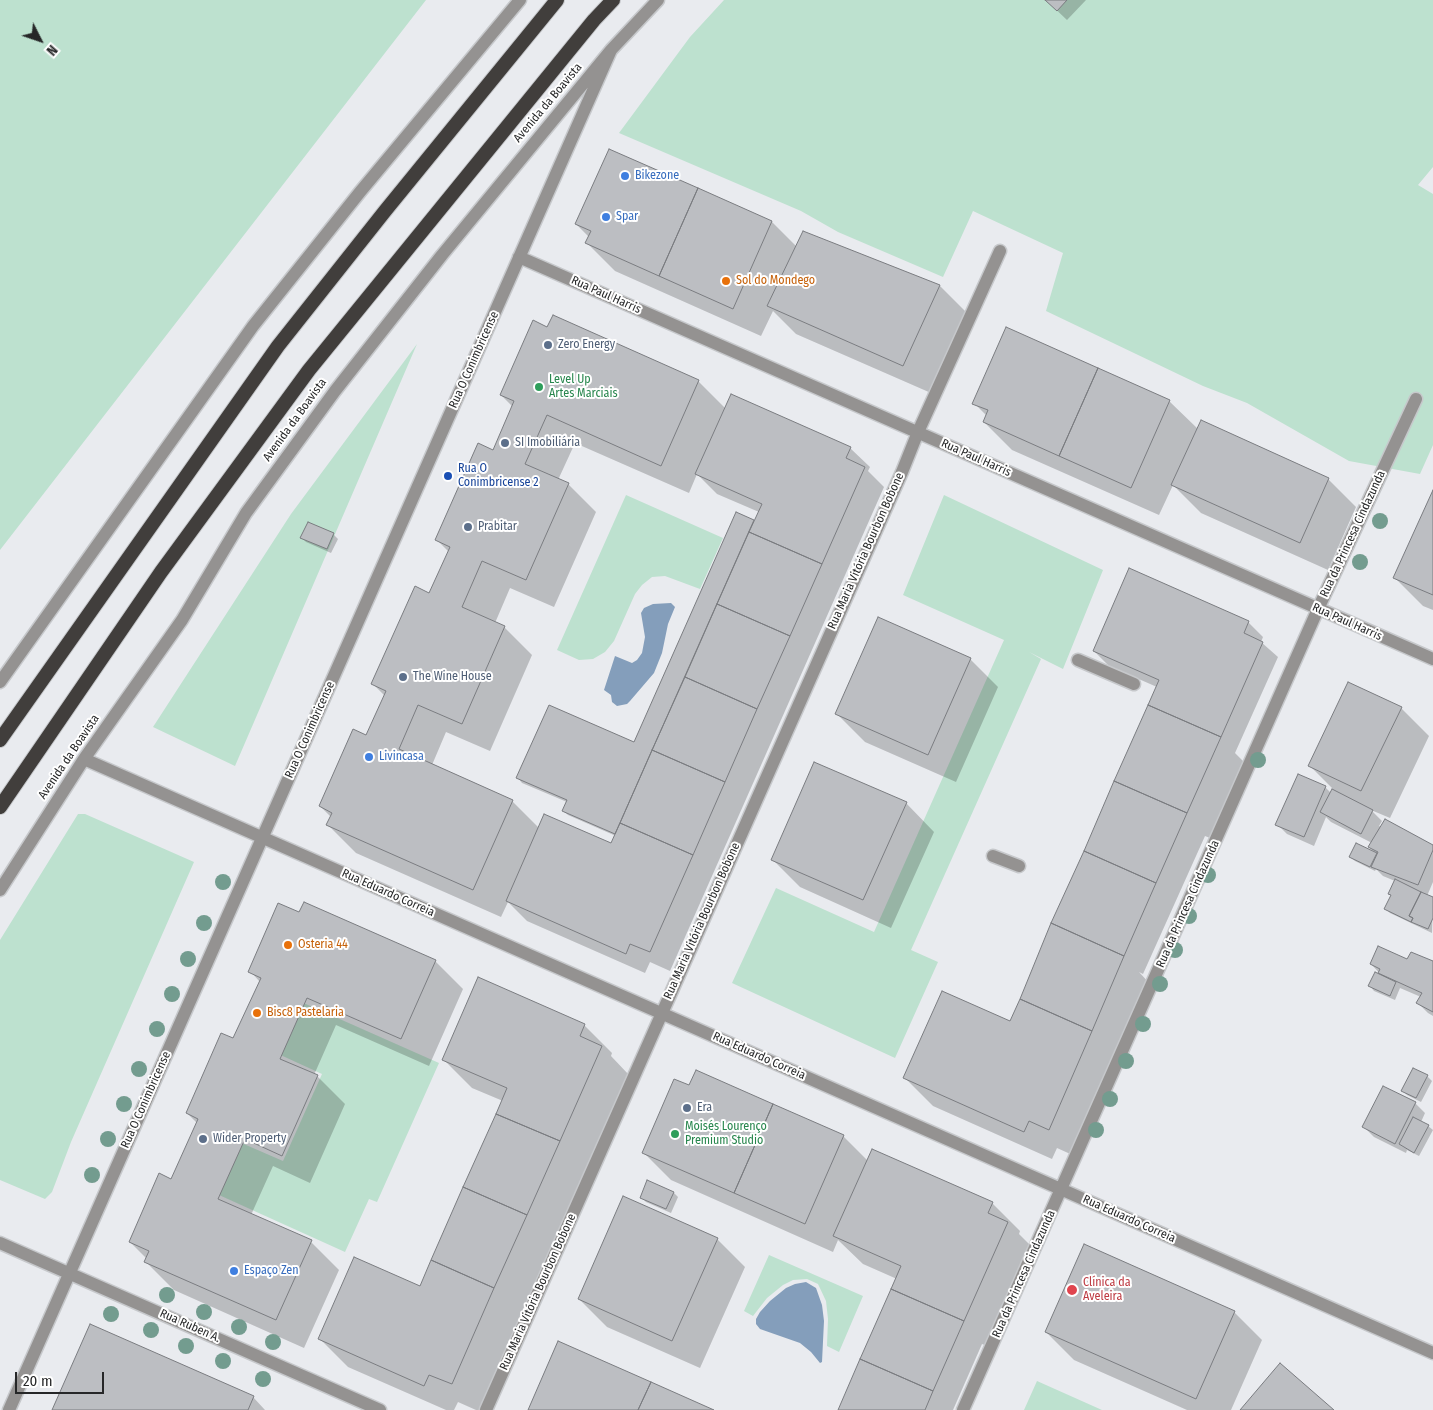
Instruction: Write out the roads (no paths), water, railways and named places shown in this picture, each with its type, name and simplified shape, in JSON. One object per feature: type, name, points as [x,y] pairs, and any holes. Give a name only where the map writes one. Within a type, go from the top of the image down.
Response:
[{"type":"highway","points":[[0,740],[278,346],[557,0]]},
{"type":"highway","name":"Avenida da Boavista","points":[[0,807],[161,572],[309,370],[594,20],[613,0]]},
{"type":"street","points":[[0,682],[253,326],[360,192],[520,0]]},
{"type":"street","name":"Avenida da Boavista","points":[[0,890],[84,759],[182,620],[246,513],[335,391],[442,254],[611,50],[658,0]]},
{"type":"street","name":"Rua O Conimbricense","points":[[9,1410],[611,50]]},
{"type":"street","name":"Rua Maria Vitória Bourbon Bobone","points":[[486,1410],[898,481],[918,432],[1000,251]]},
{"type":"street","name":"Rua Paul Harris","points":[[520,257],[1433,660]]},
{"type":"street","name":"Rua da Princesa Cindazunda","points":[[964,1410],[1318,609],[1416,399]]},
{"type":"street","points":[[1078,660],[1134,684]]},
{"type":"street","name":"Rua Eduardo Correia","points":[[84,759],[1433,1353]]},
{"type":"street","points":[[993,856],[1018,866]]},
{"type":"street","name":"Rua Ruben A.","points":[[0,1243],[380,1410]]},
{"type":"water","points":[[671,603],[675,607],[668,624],[662,653],[654,673],[627,704],[617,706],[612,702],[611,695],[604,690],[615,656],[632,663],[637,660],[642,653],[645,637],[641,613],[644,608],[653,604]]},
{"type":"water","points":[[806,1282],[816,1288],[822,1305],[824,1321],[822,1362],[820,1363],[800,1343],[760,1329],[756,1324],[756,1319],[760,1312],[770,1301],[786,1288]]},
{"type":"place","name":"Bikezone","points":[[625,176]]},
{"type":"place","name":"Spar","points":[[606,217]]},
{"type":"place","name":"Sol do Mondego","points":[[726,281]]},
{"type":"place","name":"Zero Energy","points":[[548,345]]},
{"type":"place","name":"Level Up Artes Marciais","points":[[539,387]]},
{"type":"place","name":"SI Imobiliária","points":[[505,443]]},
{"type":"place","name":"Rua O Conimbricense 2","points":[[448,476]]},
{"type":"place","name":"Prabitar","points":[[468,527]]},
{"type":"place","name":"The Wine House","points":[[403,677]]},
{"type":"place","name":"Livincasa","points":[[369,757]]},
{"type":"place","name":"Osteria 44","points":[[288,945]]},
{"type":"place","name":"Bisc8 Pastelaria","points":[[257,1013]]},
{"type":"place","name":"Era","points":[[687,1108]]},
{"type":"place","name":"Moisés Lourenço Premium Studio","points":[[675,1134]]},
{"type":"place","name":"Wider Property","points":[[203,1139]]},
{"type":"place","name":"Espaço Zen","points":[[234,1271]]},
{"type":"place","name":"Clínica da Aveleira","points":[[1072,1290]]}]
